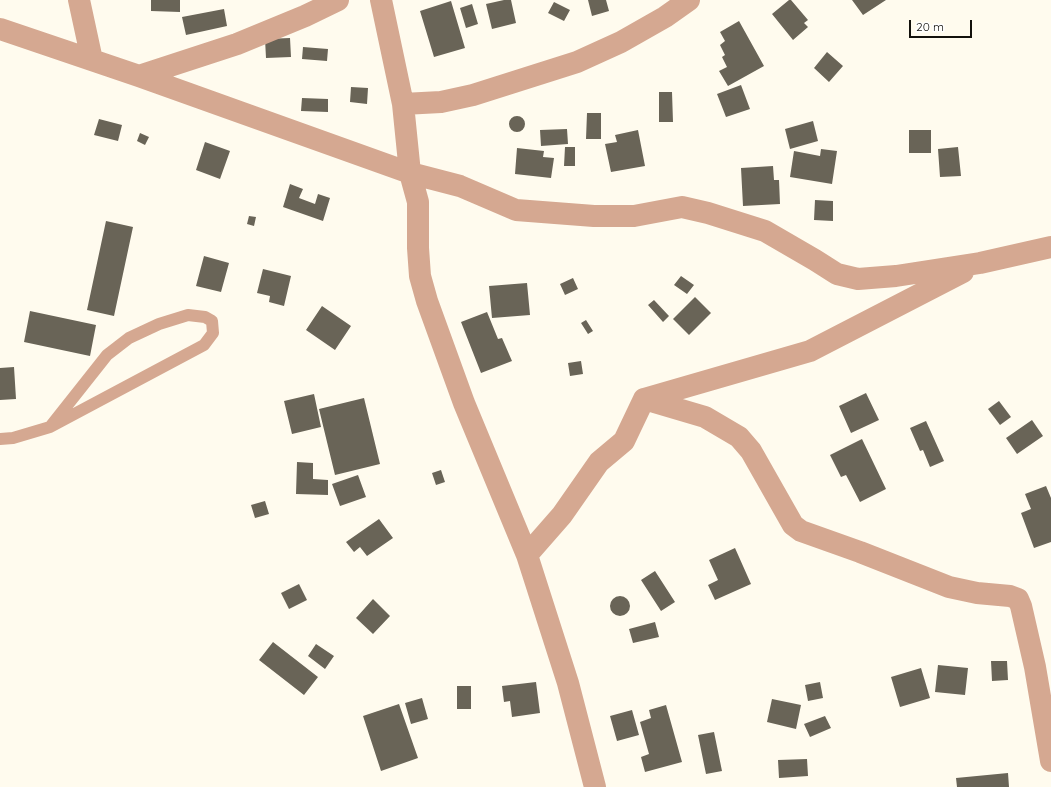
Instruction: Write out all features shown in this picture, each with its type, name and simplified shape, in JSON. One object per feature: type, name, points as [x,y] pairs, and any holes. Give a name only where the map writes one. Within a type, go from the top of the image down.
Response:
[{"type":"street","points":[[79,0],[92,60]]},
{"type":"street","points":[[139,76],[237,44],[305,16],[338,0]]},
{"type":"street","points":[[381,0],[403,104],[410,173],[418,202],[418,248],[420,276],[427,301],[464,403],[527,555],[568,683],[595,787]]},
{"type":"street","points":[[403,104],[440,102],[473,95],[577,62],[621,42],[665,17],[689,0]]},
{"type":"street","points":[[0,29],[139,76],[410,173],[460,186],[516,210],[594,216],[634,216],[682,207],[708,213],[765,231],[837,274],[858,279],[896,276],[980,263],[1051,247]]},
{"type":"street","points":[[527,555],[562,515],[599,462],[624,441],[644,399],[810,351],[980,263]]},
{"type":"street","points":[[644,399],[705,417],[740,437],[751,451],[793,525],[801,531],[860,552],[948,587],[977,593],[1010,596],[1018,599],[1021,606],[1035,667],[1051,761]]},
{"type":"lane","points":[[0,439],[13,438],[50,427],[204,345],[213,333],[212,321],[205,316],[188,315],[159,324],[129,338],[107,355],[50,427]]},
{"type":"building","points":[[151,0],[180,0],[180,12],[151,11]]},
{"type":"building","points":[[511,0],[516,23],[492,29],[486,4]]},
{"type":"building","points":[[588,0],[606,0],[609,11],[592,16]]},
{"type":"building","points":[[791,0],[808,20],[804,23],[808,27],[793,40],[772,14]]},
{"type":"building","points":[[852,0],[886,0],[863,15]]},
{"type":"building","points":[[451,1],[465,48],[434,57],[420,11]]},
{"type":"building","points":[[554,2],[570,10],[564,21],[548,13]]},
{"type":"building","points":[[472,4],[478,24],[466,28],[460,8]]},
{"type":"building","points":[[224,9],[227,26],[186,35],[182,17]]},
{"type":"building","points":[[739,21],[764,66],[728,86],[719,71],[727,67],[722,57],[725,55],[720,45],[725,41],[720,32]]},
{"type":"building","points":[[290,38],[291,57],[266,58],[265,39]]},
{"type":"building","points":[[303,47],[328,49],[327,61],[302,59]]},
{"type":"building","points":[[827,52],[843,66],[829,82],[814,68]]},
{"type":"building","points":[[741,85],[750,109],[726,117],[717,94]]},
{"type":"building","points":[[351,87],[368,88],[367,104],[350,102]]},
{"type":"building","points":[[659,92],[672,92],[673,122],[659,122]]},
{"type":"building","points":[[302,98],[328,99],[328,112],[301,111]]},
{"type":"building","points":[[587,113],[601,113],[601,139],[586,139]]},
{"type":"building","points":[[514,116],[520,116],[525,121],[523,130],[520,132],[514,132],[509,127],[509,121]]},
{"type":"building","points":[[99,119],[122,125],[118,141],[94,135]]},
{"type":"building","points":[[813,121],[818,141],[790,149],[785,129]]},
{"type":"building","points":[[567,129],[568,144],[541,146],[540,130]]},
{"type":"building","points":[[638,130],[645,166],[611,172],[605,144],[617,142],[615,135]]},
{"type":"building","points":[[909,130],[931,130],[931,153],[909,153]]},
{"type":"building","points":[[140,133],[149,137],[145,145],[137,141]]},
{"type":"building","points":[[205,142],[230,151],[220,179],[196,170]]},
{"type":"building","points":[[565,147],[575,147],[575,166],[564,166]]},
{"type":"building","points":[[958,147],[961,176],[940,177],[938,149]]},
{"type":"building","points":[[517,148],[544,151],[543,157],[554,158],[551,178],[515,174]]},
{"type":"building","points":[[821,149],[837,151],[832,184],[790,177],[794,151],[820,156]]},
{"type":"building","points":[[773,166],[774,180],[779,180],[780,204],[743,206],[741,168]]},
{"type":"building","points":[[290,184],[303,189],[299,198],[315,204],[318,194],[330,198],[323,221],[283,207]]},
{"type":"building","points":[[815,200],[833,201],[833,221],[814,220]]},
{"type":"building","points":[[249,216],[256,217],[254,226],[247,224]]},
{"type":"building","points":[[106,221],[133,227],[114,316],[87,310]]},
{"type":"building","points":[[204,256],[229,263],[221,292],[196,286]]},
{"type":"building","points":[[263,269],[291,276],[284,306],[269,302],[270,296],[257,293]]},
{"type":"building","points":[[681,276],[694,285],[687,294],[674,285]]},
{"type":"building","points":[[573,278],[578,289],[565,295],[560,284]]},
{"type":"building","points":[[527,283],[530,315],[492,318],[489,286]]},
{"type":"building","points":[[695,297],[711,313],[689,335],[673,319]]},
{"type":"building","points":[[654,300],[669,316],[663,322],[648,305]]},
{"type":"building","points":[[322,306],[351,326],[335,350],[306,330]]},
{"type":"building","points":[[30,311],[96,325],[90,356],[24,342]]},
{"type":"building","points":[[487,312],[498,339],[502,338],[512,361],[481,373],[461,322]]},
{"type":"building","points":[[586,320],[593,331],[588,334],[581,323]]},
{"type":"building","points":[[581,361],[583,374],[570,376],[568,363]]},
{"type":"building","points":[[14,367],[16,399],[0,400],[0,368]]},
{"type":"building","points":[[866,393],[879,420],[851,433],[839,406]]},
{"type":"building","points":[[314,394],[321,427],[292,434],[284,401]]},
{"type":"building","points":[[364,398],[380,464],[335,475],[319,409]]},
{"type":"building","points":[[999,401],[1011,417],[1000,425],[988,409]]},
{"type":"building","points":[[1032,420],[1043,436],[1017,454],[1006,438]]},
{"type":"building","points":[[926,421],[944,461],[930,467],[923,450],[920,451],[910,428]]},
{"type":"building","points":[[862,439],[886,489],[860,502],[846,475],[841,477],[830,455]]},
{"type":"building","points":[[297,462],[313,463],[313,479],[328,480],[328,495],[296,494]]},
{"type":"building","points":[[441,470],[445,482],[436,485],[432,473]]},
{"type":"building","points":[[358,475],[366,497],[340,506],[332,484]]},
{"type":"building","points":[[1046,486],[1051,498],[1051,542],[1034,548],[1021,513],[1031,509],[1025,494]]},
{"type":"building","points":[[265,501],[269,514],[255,518],[251,505]]},
{"type":"building","points":[[379,519],[393,538],[367,556],[360,547],[354,552],[346,542]]},
{"type":"building","points":[[735,548],[751,584],[715,600],[708,585],[718,580],[709,560]]},
{"type":"building","points":[[655,571],[675,602],[661,611],[641,580]]},
{"type":"building","points":[[299,584],[307,600],[289,609],[281,593]]},
{"type":"building","points":[[620,596],[627,599],[630,606],[627,613],[620,616],[613,613],[610,606],[613,599]]},
{"type":"building","points":[[373,599],[390,616],[373,634],[356,618]]},
{"type":"building","points":[[655,622],[659,637],[633,643],[629,629]]},
{"type":"building","points":[[273,642],[318,677],[304,695],[259,660]]},
{"type":"building","points":[[316,644],[334,656],[325,669],[308,656]]},
{"type":"building","points":[[991,661],[1007,661],[1008,680],[992,681]]},
{"type":"building","points":[[938,665],[968,668],[965,695],[935,692]]},
{"type":"building","points":[[921,668],[930,698],[900,707],[891,677]]},
{"type":"building","points":[[536,682],[540,713],[512,717],[510,701],[504,702],[502,686]]},
{"type":"building","points":[[820,682],[823,698],[808,701],[805,685]]},
{"type":"building","points":[[457,686],[471,686],[471,709],[457,709]]},
{"type":"building","points":[[422,698],[428,719],[411,724],[405,703]]},
{"type":"building","points":[[772,699],[801,705],[796,729],[767,722]]},
{"type":"building","points":[[399,704],[418,758],[381,771],[363,716]]},
{"type":"building","points":[[666,705],[682,762],[645,772],[641,757],[649,754],[640,722],[651,718],[649,710]]},
{"type":"building","points":[[632,710],[639,735],[617,741],[610,716]]},
{"type":"building","points":[[825,716],[831,728],[810,737],[804,724]]},
{"type":"building","points":[[714,732],[722,771],[706,774],[698,735]]},
{"type":"building","points":[[807,759],[808,776],[779,778],[778,760]]},
{"type":"building","points":[[1008,773],[1009,787],[957,787],[956,778]]}]
